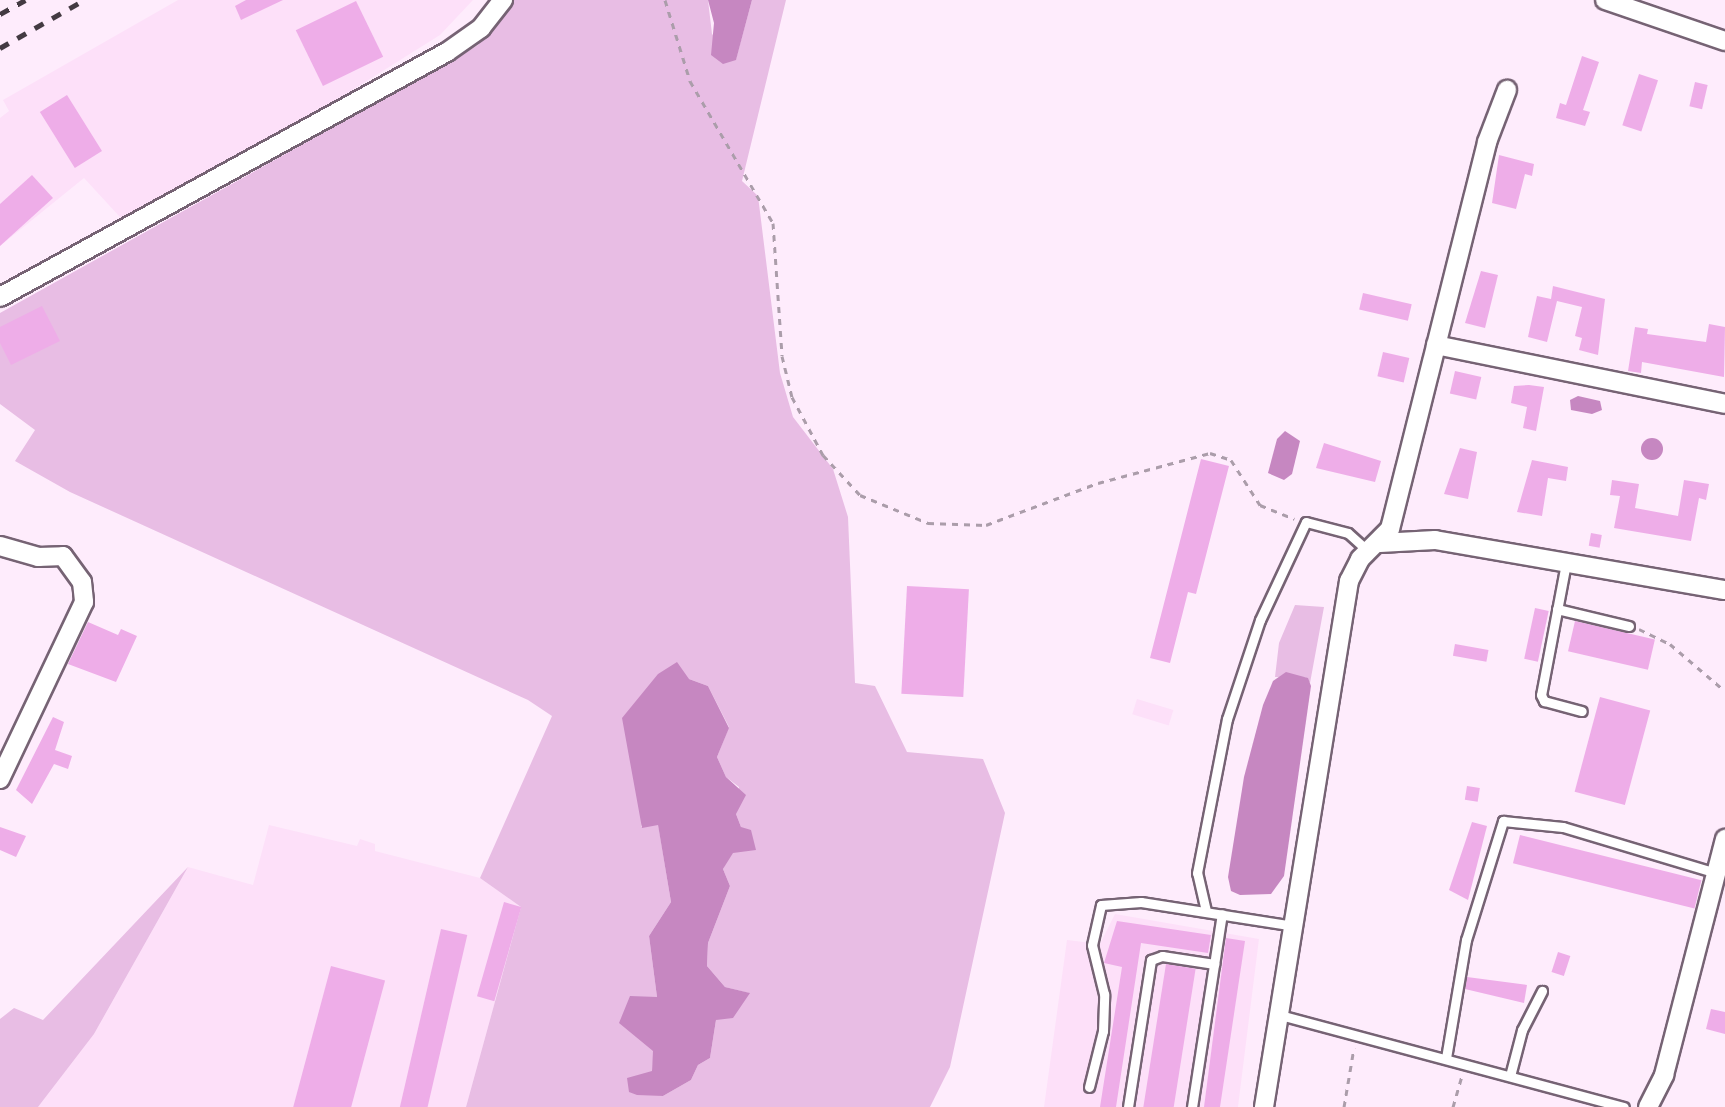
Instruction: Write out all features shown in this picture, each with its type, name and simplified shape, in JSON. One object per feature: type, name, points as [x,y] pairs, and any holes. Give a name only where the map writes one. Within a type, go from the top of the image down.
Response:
[{"type":"street","points":[[0,297],[447,52],[481,28],[503,0]]},
{"type":"street","points":[[1605,0],[1725,41]]},
{"type":"street","points":[[1264,1107],[1296,927],[1349,581],[1396,509],[1487,142],[1507,90]]},
{"type":"street","points":[[1436,345],[1725,404]]},
{"type":"street","points":[[1374,546],[1416,538],[1725,590]]},
{"type":"street","points":[[0,779],[84,602],[82,582],[63,556],[38,557],[1,547]]},
{"type":"street","points":[[1648,1107],[1664,1075],[1725,839]]},
{"type":"lane","points":[[1206,911],[1197,873],[1227,719],[1260,620],[1306,522],[1348,533],[1374,546]]},
{"type":"lane","points":[[1566,563],[1541,695],[1548,702],[1582,711]]},
{"type":"lane","points":[[1557,609],[1629,626]]},
{"type":"lane","points":[[1446,1058],[1466,940],[1503,821],[1563,827],[1716,873]]},
{"type":"lane","points":[[1089,1087],[1103,1031],[1104,994],[1092,945],[1101,905],[1121,901],[1206,911],[1296,927]]},
{"type":"lane","points":[[1192,1107],[1222,914]]},
{"type":"lane","points":[[1128,1107],[1151,960],[1162,956],[1214,964]]},
{"type":"lane","points":[[1510,1076],[1524,1023],[1542,991]]},
{"type":"lane","points":[[1280,1015],[1624,1107]]},
{"type":"path","points":[[665,0],[690,81],[763,200],[774,228],[782,356],[792,397],[833,469],[865,498],[928,523],[982,525],[1202,453],[1231,460],[1260,505],[1306,522]]},
{"type":"path","points":[[1629,626],[1670,644],[1725,691]]},
{"type":"path","points":[[1344,1107],[1354,1033]]},
{"type":"path","points":[[1453,1107],[1465,1064]]},
{"type":"shaded area","points":[[178,0],[473,0],[440,35],[131,229],[84,178],[0,246],[0,118],[9,111],[3,100]]},
{"type":"shaded area","points":[[510,0],[708,0],[712,34],[736,59],[752,0],[786,0],[742,181],[758,196],[780,373],[793,417],[833,469],[848,517],[855,683],[875,686],[907,752],[983,759],[1005,813],[950,1067],[930,1107],[466,1107],[521,907],[480,878],[552,716],[528,700],[70,492],[15,461],[35,430],[0,404],[0,313],[478,45]],"holes":[[[689,679],[708,686],[729,727],[717,757],[726,777],[739,787],[736,814],[741,827],[723,869],[730,886],[708,943],[707,966],[725,987],[749,993],[716,1020],[710,1058],[698,1065],[691,1080],[663,1096],[651,1093],[657,997],[649,936],[671,902],[658,824],[641,827]]]},
{"type":"shaded area","points":[[708,0],[752,0],[736,60],[723,64],[711,55],[714,23]]},
{"type":"shaded area","points":[[1578,396],[1600,401],[1602,410],[1592,414],[1571,410],[1570,400]]},
{"type":"shaded area","points":[[1285,431],[1300,441],[1292,474],[1284,480],[1268,473],[1277,439]]},
{"type":"shaded area","points":[[1652,438],[1660,441],[1663,449],[1660,457],[1652,460],[1644,457],[1641,449],[1644,441]]},
{"type":"shaded area","points":[[1295,605],[1324,607],[1310,683],[1305,677],[1275,677],[1279,643]]},
{"type":"shaded area","points":[[677,662],[689,679],[708,686],[729,728],[717,757],[726,777],[746,795],[736,814],[741,827],[751,830],[756,850],[733,853],[723,869],[730,886],[708,943],[707,966],[725,987],[750,993],[733,1018],[716,1020],[710,1058],[698,1065],[691,1080],[663,1096],[637,1095],[629,1092],[627,1078],[652,1071],[653,1051],[619,1023],[630,996],[657,997],[649,936],[671,902],[658,825],[642,828],[622,718],[658,674]]},
{"type":"shaded area","points":[[1286,672],[1308,678],[1311,686],[1284,876],[1271,894],[1240,895],[1231,891],[1228,877],[1244,777],[1263,705],[1273,681]]},
{"type":"shaded area","points":[[1137,699],[1173,710],[1169,725],[1132,714]]},
{"type":"shaded area","points":[[269,825],[357,846],[360,839],[375,844],[375,851],[480,878],[521,907],[466,1107],[38,1107],[94,1034],[188,867],[253,885]]},
{"type":"shaded area","points":[[188,867],[94,1034],[38,1107],[0,1107],[0,1019],[14,1008],[43,1020]]},
{"type":"shaded area","points":[[1115,914],[1259,939],[1238,1107],[1044,1107],[1067,940],[1100,944]]},
{"type":"building","points":[[246,0],[283,0],[241,20],[235,6]]},
{"type":"building","points":[[356,1],[383,57],[323,86],[296,30]]},
{"type":"building","points":[[1582,56],[1599,62],[1583,110],[1590,112],[1585,126],[1556,118],[1560,103],[1566,105]]},
{"type":"building","points":[[1639,74],[1658,80],[1641,132],[1622,125]]},
{"type":"building","points":[[1695,82],[1708,85],[1702,109],[1689,106]]},
{"type":"building","points":[[67,95],[102,151],[75,168],[40,112]]},
{"type":"building","points":[[1499,155],[1534,164],[1532,176],[1525,174],[1516,209],[1492,203]]},
{"type":"building","points":[[32,175],[53,198],[0,246],[0,204]]},
{"type":"building","points":[[1481,271],[1498,275],[1485,328],[1465,323]]},
{"type":"building","points":[[1553,286],[1605,299],[1598,355],[1579,350],[1582,338],[1575,336],[1582,307],[1557,301],[1547,342],[1528,337],[1537,296],[1551,299]]},
{"type":"building","points":[[1363,293],[1412,304],[1408,321],[1359,310]]},
{"type":"building","points":[[42,306],[60,341],[11,365],[0,343],[0,327]]},
{"type":"building","points":[[1709,324],[1725,327],[1724,377],[1642,362],[1641,373],[1628,371],[1635,327],[1648,329],[1647,334],[1706,342]]},
{"type":"building","points":[[1383,352],[1409,358],[1404,382],[1377,376]]},
{"type":"building","points":[[1455,371],[1481,377],[1476,399],[1450,393]]},
{"type":"building","points":[[1514,386],[1544,387],[1536,431],[1523,428],[1527,407],[1511,403]]},
{"type":"building","points":[[1324,443],[1381,461],[1375,482],[1316,468]]},
{"type":"building","points":[[1460,448],[1477,452],[1468,499],[1444,494]]},
{"type":"building","points":[[1201,459],[1229,466],[1196,594],[1188,592],[1170,663],[1150,658]]},
{"type":"building","points":[[1532,460],[1568,467],[1566,481],[1548,478],[1542,516],[1517,512]]},
{"type":"building","points":[[1612,480],[1639,484],[1635,508],[1678,516],[1684,480],[1709,484],[1706,500],[1699,498],[1691,541],[1614,528],[1620,496],[1610,495]]},
{"type":"building","points":[[1591,533],[1602,535],[1600,548],[1589,546]]},
{"type":"building","points":[[907,586],[969,589],[963,697],[901,694]]},
{"type":"building","points":[[1535,608],[1549,611],[1538,662],[1524,659]]},
{"type":"building","points":[[1575,621],[1655,639],[1648,670],[1568,651]]},
{"type":"building","points":[[88,622],[118,635],[121,629],[137,636],[116,682],[68,664]]},
{"type":"building","points":[[1455,644],[1488,650],[1486,662],[1453,656]]},
{"type":"building","points":[[1600,697],[1650,710],[1625,805],[1575,792]]},
{"type":"building","points":[[53,717],[64,722],[55,750],[72,756],[68,769],[54,764],[32,804],[16,790]]},
{"type":"building","points":[[1467,786],[1480,788],[1478,802],[1465,800]]},
{"type":"building","points":[[1472,822],[1487,826],[1468,900],[1449,890]]},
{"type":"building","points":[[0,827],[26,836],[16,857],[0,850]]},
{"type":"building","points":[[1520,835],[1701,880],[1694,908],[1513,863]]},
{"type":"building","points":[[504,902],[521,907],[494,1001],[477,996]]},
{"type":"building","points":[[1117,921],[1211,935],[1208,953],[1141,943],[1116,1107],[1100,1107],[1122,967],[1104,963]]},
{"type":"building","points":[[441,929],[467,935],[428,1107],[400,1107]]},
{"type":"building","points":[[1226,938],[1245,941],[1220,1107],[1204,1107]]},
{"type":"building","points":[[1558,952],[1570,956],[1564,976],[1552,972]]},
{"type":"building","points":[[1166,964],[1196,969],[1174,1107],[1143,1107]]},
{"type":"building","points":[[331,966],[385,980],[351,1107],[293,1107]]},
{"type":"building","points":[[1467,977],[1527,985],[1524,1003],[1465,989]]},
{"type":"building","points":[[1711,1009],[1725,1012],[1725,1034],[1706,1029]]},
{"type":"railway","points":[[0,14],[25,0]]},
{"type":"railway","points":[[0,48],[84,0]]}]
